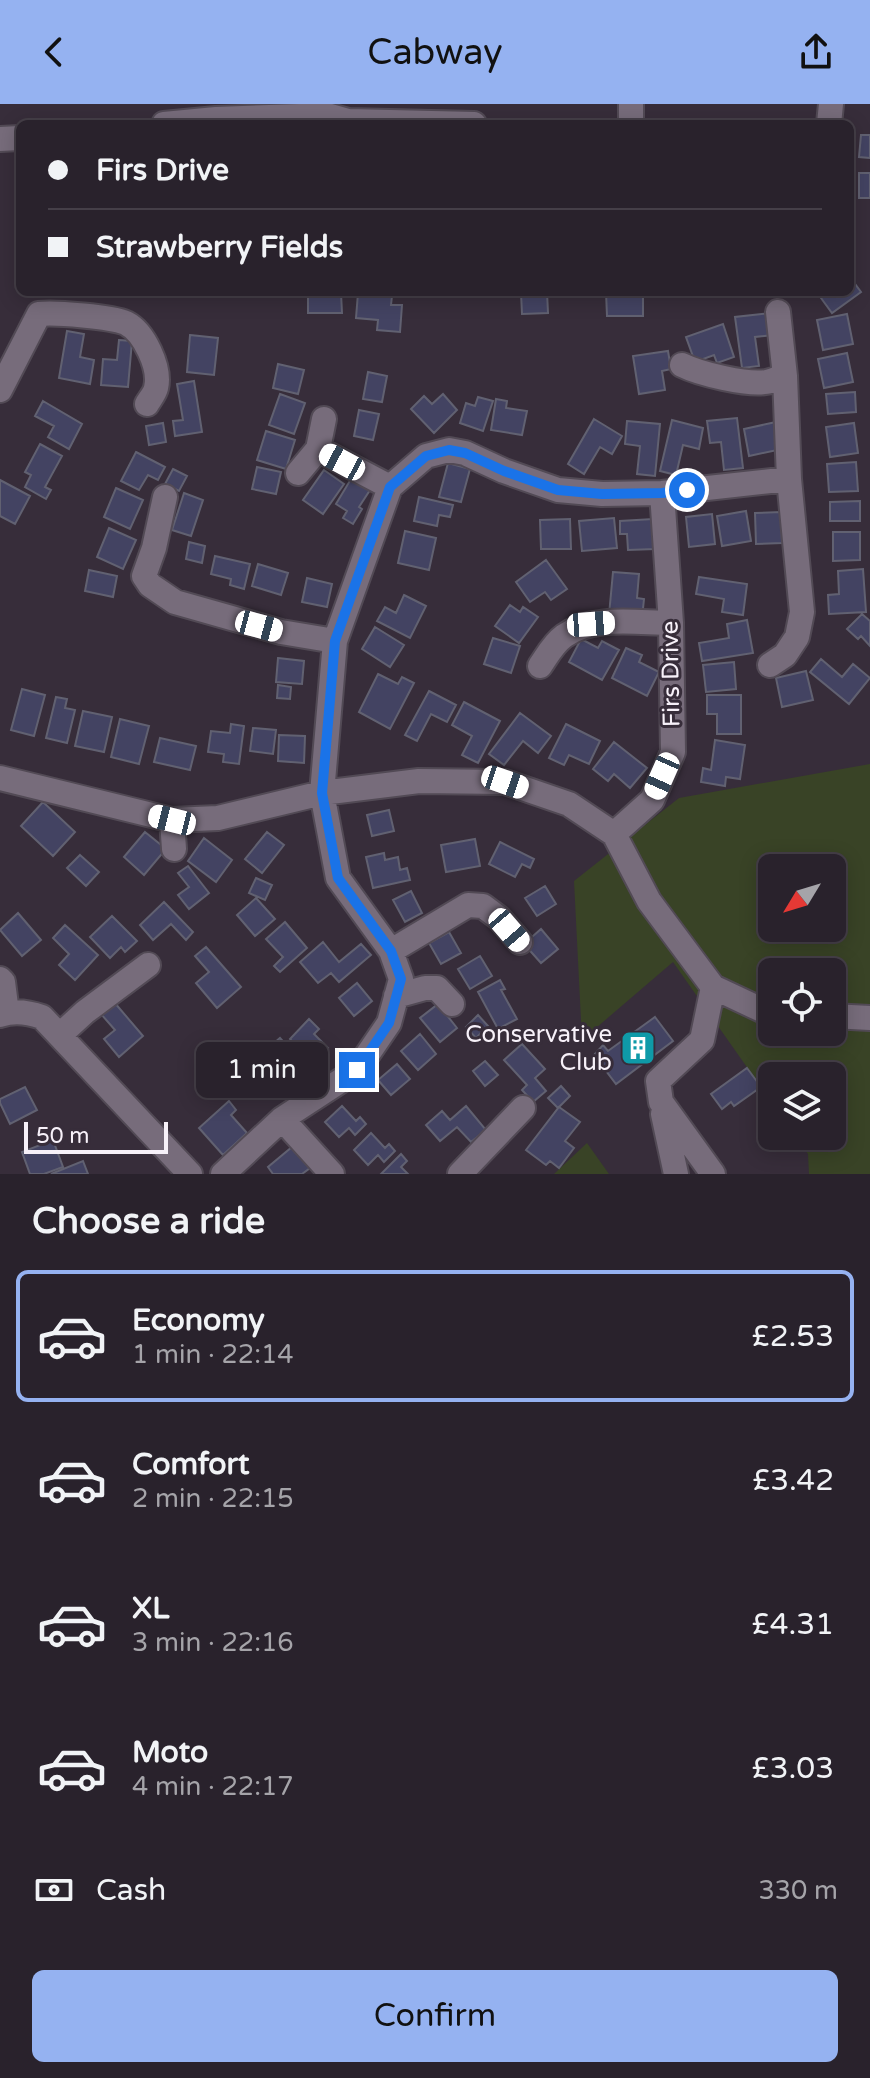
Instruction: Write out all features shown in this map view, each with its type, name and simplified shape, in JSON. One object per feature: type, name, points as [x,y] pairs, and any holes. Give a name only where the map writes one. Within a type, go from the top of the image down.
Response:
[{"type":"street","points":[[206,120],[338,116],[406,120]]},
{"type":"street","points":[[0,390],[39,314],[54,312],[125,323],[140,334],[156,371],[156,388],[147,404]]},
{"type":"street","points":[[770,665],[785,655],[797,637],[802,612],[778,312]]},
{"type":"street","points":[[682,365],[696,372],[765,383],[785,376]]},
{"type":"street","points":[[298,473],[318,449],[324,419]]},
{"type":"street","points":[[318,449],[390,487]]},
{"type":"street","points":[[223,1174],[282,1119],[357,1070],[389,1023],[401,979],[391,951],[338,878],[322,793],[335,641],[390,487],[426,456],[449,450],[465,453],[558,490],[602,494],[662,493],[789,479]]},
{"type":"street","name":"Firs Drive","points":[[614,834],[652,800],[673,752],[671,623],[662,493]]},
{"type":"street","points":[[165,497],[154,548],[144,576],[150,585],[175,602],[281,632],[335,641]]},
{"type":"street","points":[[540,666],[564,637],[591,624],[671,623]]},
{"type":"street","points":[[0,778],[172,820],[218,818],[322,793],[419,781],[505,782],[569,804],[614,834],[649,901],[713,987],[758,1008]]},
{"type":"street","points":[[172,820],[174,849]]},
{"type":"street","points":[[391,951],[468,905],[483,906],[499,918],[520,942]]},
{"type":"street","points":[[60,1035],[85,1012],[148,965]]},
{"type":"street","points":[[0,979],[3,982],[3,1014],[29,1012],[42,1017],[190,1174]]},
{"type":"street","points":[[676,1174],[658,1081],[702,1040],[713,987]]},
{"type":"street","points":[[396,996],[437,988],[452,1004]]},
{"type":"street","points":[[846,1017],[870,1018]]},
{"type":"street","points":[[661,1102],[713,1174]]},
{"type":"street","points":[[460,1174],[523,1108]]},
{"type":"street","points":[[282,1119],[332,1174]]},
{"type":"green space","points":[[870,764],[870,1174],[809,1174],[805,1150],[846,1150],[846,1062],[758,1062],[758,1083],[673,962],[582,1040],[574,881],[679,798]]},
{"type":"green space","points":[[587,1143],[609,1174],[554,1174]]},
{"type":"building","points":[[861,135],[870,135],[870,158],[859,157]]},
{"type":"building","points":[[859,173],[870,173],[870,198],[859,198]]},
{"type":"building","points":[[854,282],[861,292],[832,313],[821,298],[854,296]]},
{"type":"building","points":[[308,296],[341,296],[342,313],[308,313]]},
{"type":"building","points":[[358,296],[392,296],[391,305],[402,305],[400,332],[377,330],[378,320],[356,318]]},
{"type":"building","points":[[521,296],[547,296],[548,313],[522,314]]},
{"type":"building","points":[[606,296],[643,296],[643,316],[607,316]]},
{"type":"building","points":[[770,313],[773,335],[755,337],[759,366],[742,368],[735,317]]},
{"type":"building","points":[[847,314],[853,344],[823,350],[817,320]]},
{"type":"building","points":[[723,324],[734,357],[717,363],[714,355],[695,362],[686,337]]},
{"type":"building","points":[[67,331],[84,334],[80,357],[94,360],[90,384],[59,378]]},
{"type":"building","points":[[190,335],[218,338],[214,375],[187,372]]},
{"type":"building","points":[[119,340],[132,341],[128,387],[101,385],[103,359],[117,360]]},
{"type":"building","points":[[668,351],[671,369],[662,371],[665,390],[639,394],[633,356]]},
{"type":"building","points":[[847,353],[853,382],[824,388],[818,359]]},
{"type":"building","points":[[278,364],[304,370],[298,394],[273,388]]},
{"type":"building","points":[[368,372],[387,376],[382,402],[363,399]]},
{"type":"building","points":[[194,381],[202,432],[175,436],[173,421],[183,420],[177,384]]},
{"type":"building","points":[[855,392],[856,412],[828,414],[826,394]]},
{"type":"building","points":[[280,394],[305,403],[294,434],[269,425]]},
{"type":"building","points":[[443,394],[457,410],[434,433],[411,409],[424,396],[432,404]]},
{"type":"building","points":[[478,397],[493,401],[483,431],[460,423],[466,403],[475,406]]},
{"type":"building","points":[[496,399],[507,401],[506,408],[527,411],[522,435],[491,430]]},
{"type":"building","points":[[43,401],[82,424],[69,449],[48,437],[54,426],[35,416]]},
{"type":"building","points":[[359,410],[379,414],[373,440],[354,436]]},
{"type":"building","points":[[737,418],[743,468],[724,470],[721,442],[710,443],[707,421]]},
{"type":"building","points":[[594,419],[622,436],[612,454],[600,447],[584,474],[568,464]]},
{"type":"building","points":[[672,420],[703,428],[699,449],[683,445],[676,475],[660,471]]},
{"type":"building","points":[[627,421],[660,424],[655,476],[637,474],[640,446],[625,444]]},
{"type":"building","points":[[776,422],[782,449],[749,456],[744,429]]},
{"type":"building","points":[[163,423],[166,442],[149,445],[146,426]]},
{"type":"building","points":[[854,423],[858,453],[830,457],[826,427]]},
{"type":"building","points":[[266,431],[295,440],[286,469],[257,460]]},
{"type":"building","points":[[40,444],[62,456],[45,487],[51,490],[46,499],[25,487],[31,475],[25,472]]},
{"type":"building","points":[[136,452],[165,467],[158,480],[148,475],[139,490],[121,481]]},
{"type":"building","points":[[856,462],[858,491],[829,492],[827,464]]},
{"type":"building","points":[[448,463],[470,469],[461,502],[439,497]]},
{"type":"building","points":[[257,467],[281,472],[276,494],[252,489]]},
{"type":"building","points":[[173,469],[187,476],[179,491],[165,484]]},
{"type":"building","points":[[324,470],[344,484],[323,514],[303,500]]},
{"type":"building","points":[[351,479],[370,490],[353,524],[343,518],[347,511],[336,504]]},
{"type":"building","points":[[0,480],[30,496],[15,524],[0,516]]},
{"type":"building","points":[[116,488],[143,500],[130,529],[104,517]]},
{"type":"building","points":[[184,493],[203,500],[191,536],[172,530]]},
{"type":"building","points":[[419,497],[453,505],[450,517],[439,515],[437,526],[414,521]]},
{"type":"building","points":[[860,501],[860,521],[830,521],[830,502]]},
{"type":"building","points":[[746,511],[751,541],[722,546],[717,516]]},
{"type":"building","points":[[781,512],[782,543],[756,544],[755,513]]},
{"type":"building","points":[[712,514],[715,544],[689,547],[686,517]]},
{"type":"building","points":[[614,518],[617,548],[582,551],[579,521]]},
{"type":"building","points":[[570,519],[571,549],[541,549],[540,520]]},
{"type":"building","points":[[653,519],[655,549],[628,550],[627,534],[620,534],[620,521]]},
{"type":"building","points":[[109,528],[136,540],[123,569],[97,557]]},
{"type":"building","points":[[405,531],[436,538],[429,570],[398,563]]},
{"type":"building","points":[[833,532],[860,532],[860,560],[833,561]]},
{"type":"building","points":[[189,542],[205,546],[202,563],[186,559]]},
{"type":"building","points":[[215,556],[250,564],[244,589],[230,585],[231,579],[211,574]]},
{"type":"building","points":[[546,560],[567,589],[551,600],[545,592],[530,602],[516,582]]},
{"type":"building","points":[[258,564],[288,573],[281,595],[252,586]]},
{"type":"building","points":[[863,569],[866,612],[829,614],[828,595],[839,594],[838,571]]},
{"type":"building","points":[[89,570],[117,576],[113,597],[85,591]]},
{"type":"building","points":[[613,572],[639,574],[637,598],[644,599],[642,618],[609,615]]},
{"type":"building","points":[[699,577],[747,584],[743,615],[722,612],[724,599],[696,594]]},
{"type":"building","points":[[307,578],[332,584],[327,607],[302,602]]},
{"type":"building","points":[[404,595],[426,606],[410,638],[377,621],[385,607],[396,613]]},
{"type":"building","points":[[510,605],[520,612],[523,607],[538,617],[519,643],[495,626]]},
{"type":"building","points":[[862,614],[870,621],[870,646],[861,636],[858,639],[847,629]]},
{"type":"building","points":[[747,620],[753,653],[702,661],[699,643],[729,638],[727,624]]},
{"type":"building","points":[[375,627],[404,645],[390,667],[362,649]]},
{"type":"building","points":[[493,638],[520,646],[511,673],[484,664]]},
{"type":"building","points":[[581,639],[598,648],[602,641],[619,650],[602,680],[569,662]]},
{"type":"building","points":[[626,648],[642,655],[639,662],[659,672],[647,696],[612,678]]},
{"type":"building","points":[[278,658],[304,661],[302,684],[276,682]]},
{"type":"building","points":[[821,659],[842,677],[853,664],[870,678],[849,704],[810,672]]},
{"type":"building","points":[[734,662],[736,689],[706,692],[703,665]]},
{"type":"building","points":[[806,671],[813,700],[782,707],[776,678]]},
{"type":"building","points":[[378,674],[398,684],[402,677],[414,683],[390,729],[359,712]]},
{"type":"building","points":[[278,685],[291,687],[290,699],[277,698]]},
{"type":"building","points":[[22,689],[45,695],[34,736],[11,730]]},
{"type":"building","points":[[429,691],[456,705],[447,722],[431,714],[417,741],[405,735]]},
{"type":"building","points":[[707,695],[741,695],[741,734],[717,734],[717,714],[707,714]]},
{"type":"building","points":[[56,697],[67,699],[65,708],[75,710],[67,743],[46,738]]},
{"type":"building","points":[[464,702],[500,721],[478,763],[462,755],[472,736],[452,725]]},
{"type":"building","points":[[83,711],[112,717],[104,752],[75,746]]},
{"type":"building","points":[[520,713],[551,736],[538,753],[523,741],[504,765],[489,754]]},
{"type":"building","points":[[120,719],[149,726],[139,764],[111,757]]},
{"type":"building","points":[[231,724],[244,726],[239,764],[223,762],[224,754],[208,752],[211,731],[230,733]]},
{"type":"building","points":[[566,724],[600,741],[589,764],[569,755],[564,765],[549,758]]},
{"type":"building","points":[[253,728],[276,730],[273,754],[250,751]]},
{"type":"building","points":[[279,735],[305,736],[304,763],[278,761]]},
{"type":"building","points":[[160,738],[196,746],[190,770],[154,762]]},
{"type":"building","points":[[715,740],[745,745],[740,779],[726,777],[725,786],[701,782],[703,768],[711,770]]},
{"type":"building","points":[[614,742],[647,768],[630,788],[614,774],[608,781],[593,769]]},
{"type":"building","points":[[43,802],[75,832],[53,856],[21,826]]},
{"type":"building","points":[[389,810],[394,831],[372,836],[367,815]]},
{"type":"building","points":[[145,832],[166,849],[144,875],[124,857]]},
{"type":"building","points":[[267,832],[284,845],[262,873],[245,859]]},
{"type":"building","points":[[204,838],[232,860],[216,882],[188,861]]},
{"type":"building","points":[[475,839],[480,866],[446,872],[441,845]]},
{"type":"building","points":[[500,842],[534,859],[530,868],[522,864],[515,877],[489,864]]},
{"type":"building","points":[[384,853],[385,860],[398,857],[400,870],[407,868],[410,880],[373,888],[366,857]]},
{"type":"building","points":[[80,855],[99,872],[86,886],[67,868]]},
{"type":"building","points":[[188,866],[209,893],[189,909],[178,895],[189,887],[178,873]]},
{"type":"building","points":[[256,878],[272,885],[265,900],[249,893]]},
{"type":"building","points":[[545,886],[556,904],[537,916],[525,898]]},
{"type":"building","points":[[411,891],[422,913],[405,922],[393,900]]},
{"type":"building","points":[[256,898],[275,919],[255,936],[237,915]]},
{"type":"building","points":[[164,902],[193,932],[186,940],[171,924],[153,940],[140,925]]},
{"type":"building","points":[[18,913],[41,940],[22,956],[0,930]]},
{"type":"building","points":[[112,916],[137,941],[125,952],[121,947],[110,958],[90,937]]},
{"type":"building","points":[[285,922],[307,948],[280,972],[274,966],[283,957],[266,939]]},
{"type":"building","points":[[65,925],[98,955],[75,980],[59,965],[69,954],[53,938]]},
{"type":"building","points":[[541,929],[558,949],[541,963],[524,944]]},
{"type":"building","points":[[449,932],[461,953],[441,964],[429,943]]},
{"type":"building","points":[[323,942],[339,962],[361,944],[371,955],[339,982],[331,973],[318,983],[300,962]]},
{"type":"building","points":[[206,947],[241,987],[217,1008],[196,983],[209,972],[195,956]]},
{"type":"building","points":[[480,956],[492,976],[470,989],[458,969]]},
{"type":"building","points":[[500,980],[505,989],[501,990],[517,1019],[498,1029],[478,992]]},
{"type":"building","points":[[357,983],[372,1001],[354,1016],[339,998]]},
{"type":"building","points":[[114,1002],[143,1036],[119,1057],[104,1039],[115,1030],[101,1014]]},
{"type":"building","points":[[438,1004],[457,1028],[440,1042],[420,1018]]},
{"type":"building","points":[[478,1015],[488,1026],[476,1038],[466,1027]]},
{"type":"building","name":"Conservative Club","points":[[655,1017],[673,1041],[616,1084],[594,1055],[603,1045],[608,1051]]},
{"type":"building","points":[[309,1019],[319,1029],[314,1034],[328,1048],[314,1063],[290,1039]]},
{"type":"building","points":[[420,1034],[436,1054],[418,1070],[401,1051]]},
{"type":"building","points":[[280,1038],[292,1051],[288,1054],[300,1067],[283,1082],[259,1056]]},
{"type":"building","points":[[522,1044],[545,1069],[535,1078],[546,1091],[533,1102],[522,1090],[527,1085],[504,1060]]},
{"type":"building","points":[[485,1061],[498,1075],[485,1086],[473,1071]]},
{"type":"building","points":[[397,1064],[410,1079],[391,1095],[378,1080]]},
{"type":"building","points":[[256,1065],[271,1082],[253,1097],[238,1080]]},
{"type":"building","points":[[747,1068],[758,1083],[758,1089],[734,1106],[731,1102],[722,1109],[711,1094]]},
{"type":"building","points":[[561,1086],[570,1096],[558,1108],[548,1098]]},
{"type":"building","points":[[25,1087],[37,1110],[10,1124],[0,1099]]},
{"type":"building","points":[[229,1101],[236,1110],[231,1115],[247,1133],[223,1155],[199,1128]]},
{"type":"building","points":[[342,1106],[356,1121],[360,1117],[366,1124],[355,1135],[349,1128],[339,1137],[325,1122]]},
{"type":"building","points":[[466,1106],[486,1130],[471,1142],[457,1127],[440,1141],[426,1125],[442,1111],[450,1120]]},
{"type":"building","points":[[559,1107],[580,1122],[565,1141],[574,1148],[559,1168],[550,1161],[546,1165],[526,1150]]},
{"type":"building","points":[[371,1133],[385,1148],[389,1144],[395,1151],[384,1162],[378,1155],[368,1165],[354,1150]]},
{"type":"building","points":[[53,1140],[63,1167],[44,1174],[30,1174],[22,1152]]},
{"type":"building","points":[[292,1147],[310,1168],[302,1174],[273,1174],[268,1167]]},
{"type":"building","points":[[401,1154],[407,1161],[401,1167],[408,1174],[381,1174]]},
{"type":"building","points":[[83,1161],[88,1174],[51,1174]]},
{"type":"place","name":"Conservative Club","points":[[638,1048]]},
{"type":"route","points":[[357,1070],[389,1023],[401,979],[391,951],[338,878],[322,793],[335,641],[390,487],[426,456],[449,450],[465,453],[558,490],[602,494],[687,490]]}]
